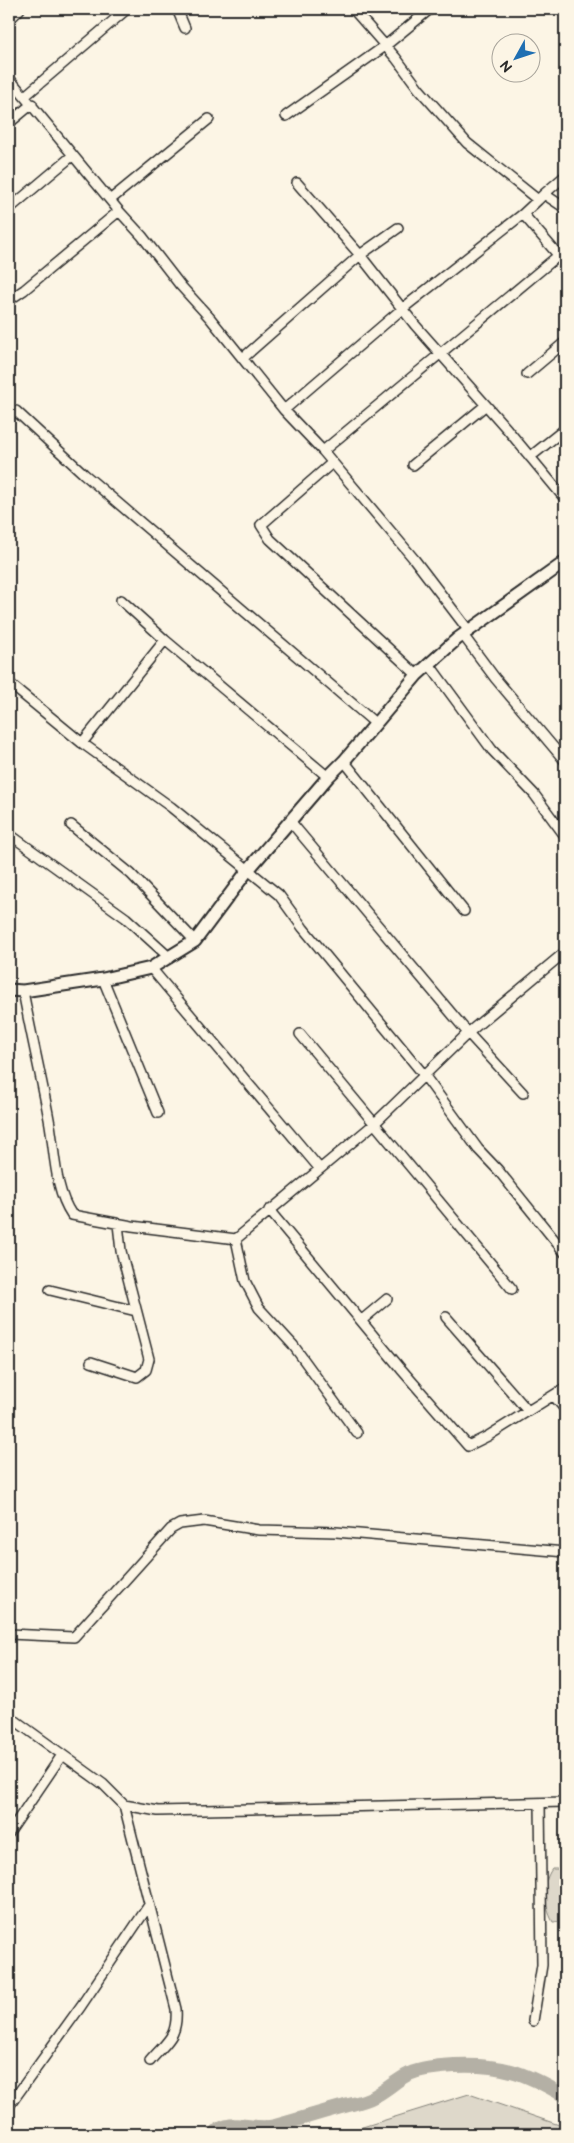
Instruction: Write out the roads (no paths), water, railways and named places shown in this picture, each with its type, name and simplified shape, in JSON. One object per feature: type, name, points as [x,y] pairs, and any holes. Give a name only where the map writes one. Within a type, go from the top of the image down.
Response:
[{"type":"main road","points":[[9,990],[23,991],[103,979],[151,968],[195,941],[248,870],[417,675],[466,633],[564,564]]},
{"type":"street","points":[[9,20],[20,9]]},
{"type":"street","points":[[25,96],[127,9]]},
{"type":"street","points":[[178,9],[185,28]]},
{"type":"street","points":[[353,9],[419,89],[467,143],[541,197],[565,208]]},
{"type":"street","points":[[286,116],[385,46],[430,9]]},
{"type":"street","points":[[9,78],[32,104],[72,156],[142,236],[192,300],[210,318],[284,410],[323,451],[414,559],[501,685],[565,760]]},
{"type":"street","points":[[9,123],[32,104]]},
{"type":"street","points":[[110,200],[209,119]]},
{"type":"street","points":[[9,209],[72,156]]},
{"type":"street","points":[[284,410],[402,310],[523,214],[565,176]]},
{"type":"street","points":[[297,183],[360,255],[402,310],[486,405],[565,499]]},
{"type":"street","points":[[9,300],[24,290],[119,211]]},
{"type":"street","points":[[523,214],[565,263]]},
{"type":"street","points":[[243,358],[360,255],[398,228]]},
{"type":"street","points":[[323,451],[559,255]]},
{"type":"street","points":[[527,374],[565,342]]},
{"type":"street","points":[[413,464],[486,405]]},
{"type":"street","points":[[16,411],[89,479],[375,723]]},
{"type":"street","points":[[530,457],[565,429]]},
{"type":"street","points":[[332,463],[261,525],[270,539],[417,675]]},
{"type":"street","points":[[121,600],[165,640],[328,777]]},
{"type":"street","points":[[82,743],[165,640]]},
{"type":"street","points":[[429,664],[492,750],[534,794],[565,836]]},
{"type":"street","points":[[9,684],[82,743],[171,807],[279,894],[303,928],[424,1075],[478,1149],[498,1170],[565,1253]]},
{"type":"street","points":[[344,761],[464,912]]},
{"type":"street","points":[[290,821],[468,1033],[522,1093]]},
{"type":"street","points":[[71,825],[131,874],[195,941]]},
{"type":"street","points":[[9,834],[126,918],[170,958]]},
{"type":"street","points":[[23,991],[64,1201],[72,1215],[118,1224],[236,1239],[374,1124],[468,1033],[565,952]]},
{"type":"street","points":[[151,968],[320,1169]]},
{"type":"street","points":[[103,979],[158,1113]]},
{"type":"street","points":[[300,1034],[512,1289]]},
{"type":"street","points":[[269,1210],[401,1369],[468,1446],[488,1436],[565,1388]]},
{"type":"street","points":[[91,1362],[137,1378],[146,1370],[149,1359],[121,1251],[118,1224]]},
{"type":"street","points":[[236,1239],[245,1281],[259,1308],[293,1345],[357,1432]]},
{"type":"street","points":[[50,1290],[136,1311]]},
{"type":"street","points":[[362,1320],[387,1299]]},
{"type":"street","points":[[446,1317],[528,1411]]},
{"type":"street","points":[[554,1396],[565,1409]]},
{"type":"street","points":[[9,1634],[74,1638],[171,1529],[180,1524],[190,1522],[204,1521],[260,1530],[336,1532],[565,1552]]},
{"type":"street","points":[[9,1716],[103,1784],[124,1805],[176,2009],[176,2031],[150,2061]]},
{"type":"street","points":[[9,1833],[62,1755]]},
{"type":"street","points":[[124,1805],[158,1812],[170,1812],[565,1802]]},
{"type":"street","points":[[533,2021],[542,1965],[540,1803]]},
{"type":"street","points":[[9,2106],[82,2006],[149,1905]]},
{"type":"waterway","points":[[214,2134],[221,2129],[235,2125],[275,2126],[362,2102],[378,2095],[409,2074],[437,2067],[486,2066],[499,2068],[525,2075],[565,2096]]}]
